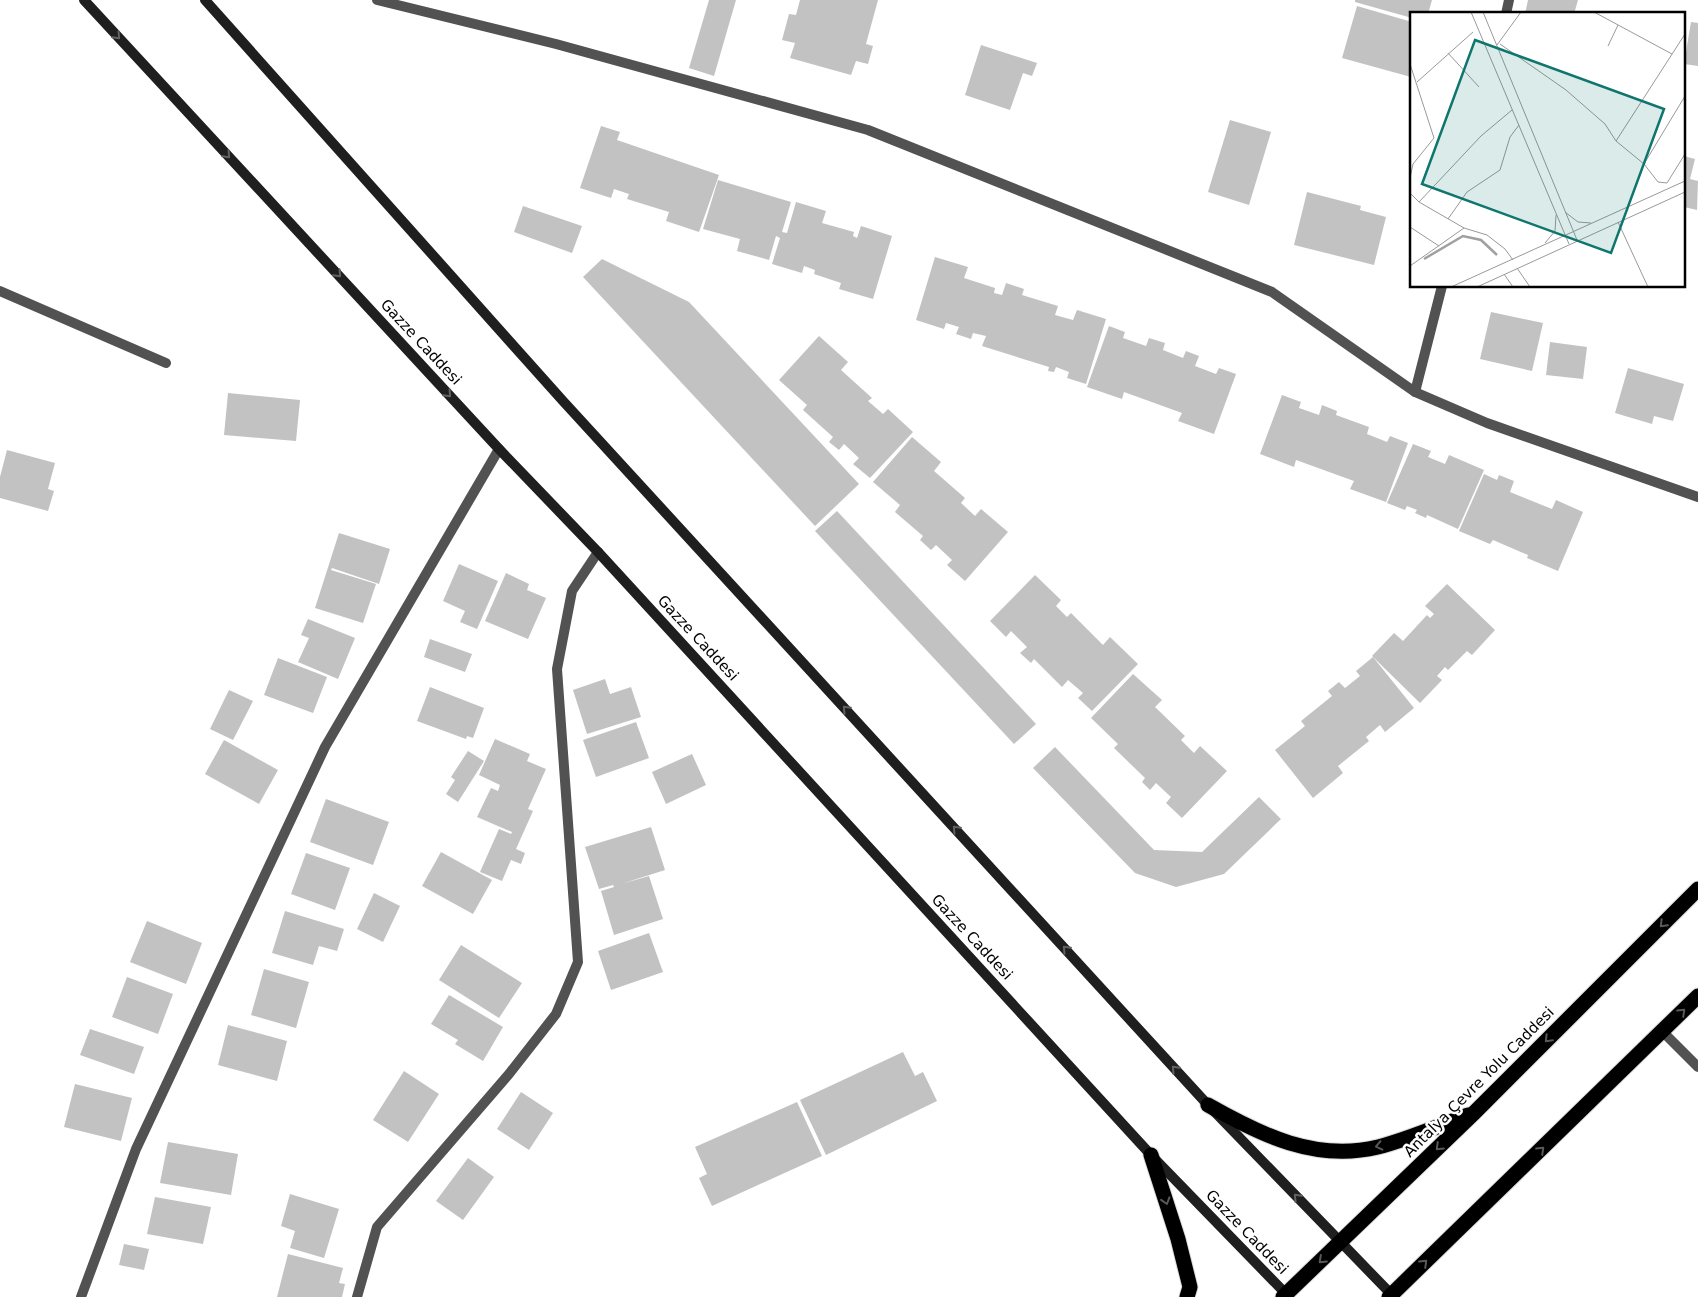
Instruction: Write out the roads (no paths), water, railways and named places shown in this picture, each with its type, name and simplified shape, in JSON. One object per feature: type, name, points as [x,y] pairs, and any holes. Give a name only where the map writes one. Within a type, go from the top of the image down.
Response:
[{"type":"highway","name":"Antalya Çevre Yolu Caddesi","points":[[1286,1296],[1474,1113],[1698,889]]},
{"type":"highway","points":[[1391,1296],[1698,996]]},
{"type":"highway","points":[[1208,1105],[1271,1137],[1300,1146],[1342,1151],[1377,1147],[1414,1136],[1474,1113]]},
{"type":"highway","points":[[1151,1155],[1178,1239],[1190,1288],[1188,1297]]},
{"type":"main road","name":"Gazze Caddesi","points":[[84,0],[499,449],[598,552],[1151,1155],[1286,1296]]},
{"type":"main road","points":[[205,0],[563,401],[1208,1105],[1391,1296]]},
{"type":"street","points":[[377,0],[556,44],[868,130],[1272,292],[1414,392],[1487,423],[1698,497]]},
{"type":"street","points":[[1414,392],[1441,288]]},
{"type":"street","points":[[0,291],[166,363]]},
{"type":"street","points":[[80,1297],[136,1149],[325,748],[499,449]]},
{"type":"street","points":[[358,1297],[378,1227],[509,1074],[556,1014],[578,962],[557,669],[572,591],[598,552]]},
{"type":"street","points":[[1662,1031],[1698,1067]]}]
